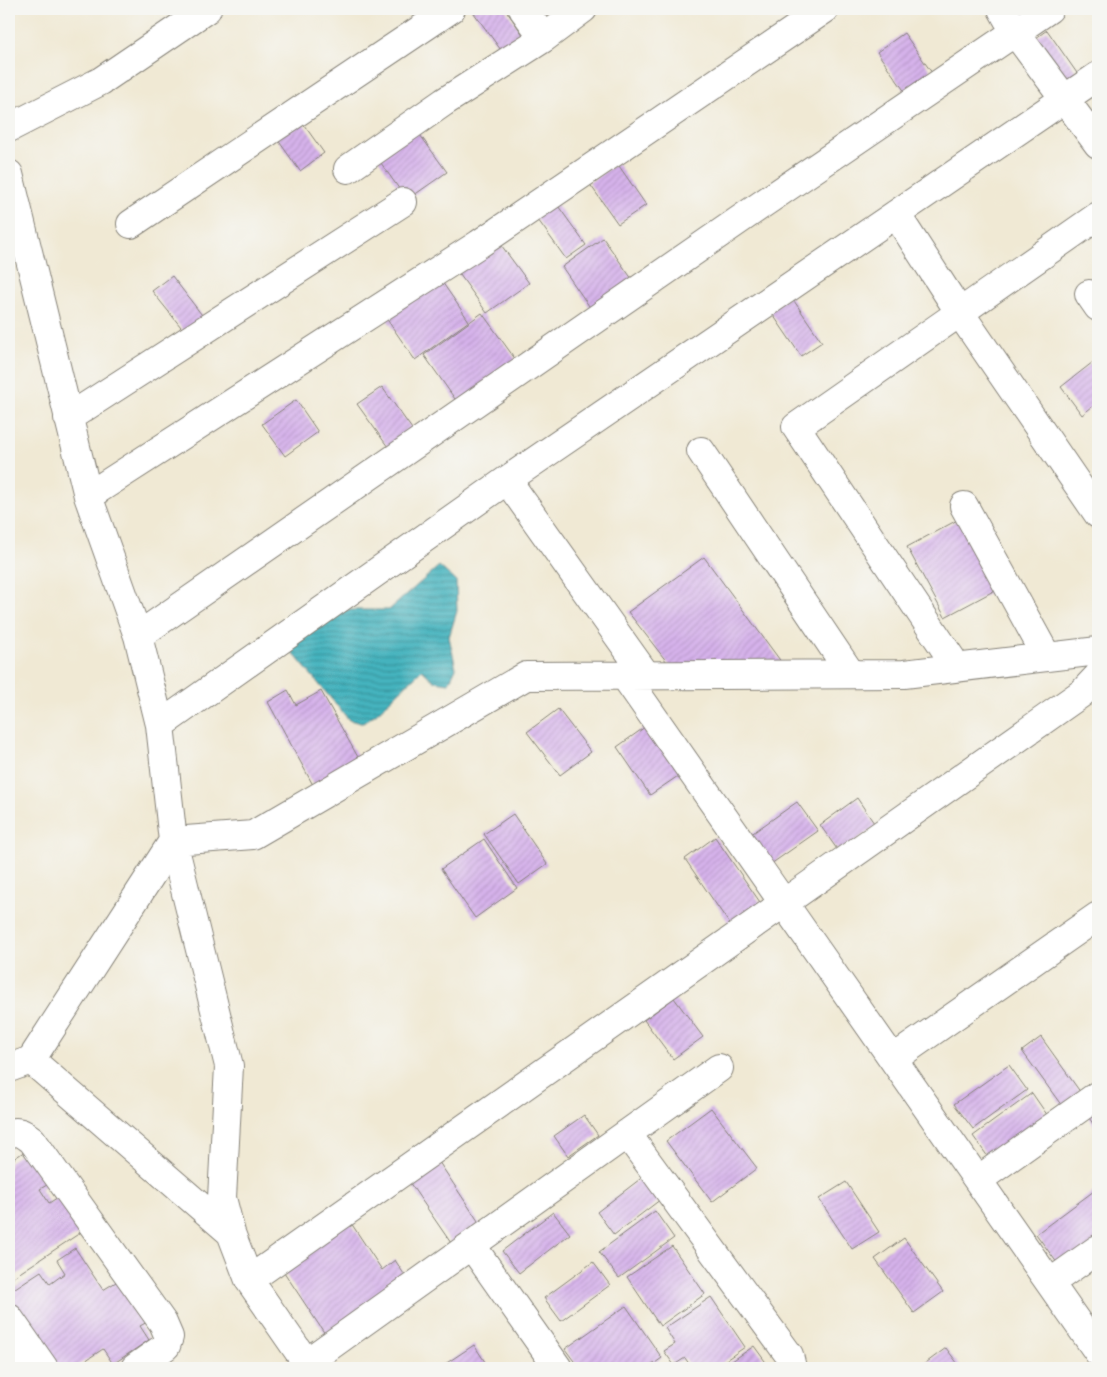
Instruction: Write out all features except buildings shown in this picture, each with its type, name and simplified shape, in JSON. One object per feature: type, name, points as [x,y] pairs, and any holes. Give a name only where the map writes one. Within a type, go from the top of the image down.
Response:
[{"type":"street","points":[[9,128],[101,80],[207,9]]},
{"type":"street","points":[[131,224],[451,9]]},
{"type":"street","points":[[523,9],[544,38]]},
{"type":"street","points":[[348,169],[444,102],[544,38],[583,9]]},
{"type":"street","points":[[88,496],[479,244],[825,9]]},
{"type":"street","points":[[1002,9],[1015,32],[1098,144]]},
{"type":"street","points":[[138,636],[752,211],[1049,9]]},
{"type":"street","points":[[160,725],[507,480],[1098,76]]},
{"type":"street","points":[[9,174],[88,496],[138,636],[160,725],[173,841],[229,1066],[222,1198],[231,1233],[250,1280],[308,1366],[719,1068]]},
{"type":"street","points":[[68,418],[403,202]]},
{"type":"street","points":[[896,214],[960,313],[1098,514]]},
{"type":"street","points":[[957,667],[796,427],[1098,216]]},
{"type":"street","points":[[701,451],[851,674]]},
{"type":"street","points":[[507,480],[784,904],[1098,1352]]},
{"type":"street","points":[[964,506],[1047,657]]},
{"type":"street","points":[[173,841],[253,835],[526,676],[904,674],[1098,651]]},
{"type":"street","points":[[250,1280],[1082,694],[1098,676]]},
{"type":"street","points":[[173,841],[20,1064],[231,1233]]},
{"type":"street","points":[[893,1059],[1098,916]]},
{"type":"street","points":[[978,1180],[1098,1095]]},
{"type":"street","points":[[9,1134],[13,1132],[23,1133],[32,1140],[163,1323],[169,1336],[166,1346],[135,1368]]},
{"type":"street","points":[[628,1135],[789,1355],[792,1368]]},
{"type":"street","points":[[472,1246],[558,1368]]},
{"type":"street","points":[[1050,1283],[1098,1249]]},
{"type":"street","points":[[9,1318],[44,1368]]},
{"type":"street","points":[[9,1356],[18,1368]]},
{"type":"water","points":[[439,566],[456,581],[457,611],[449,637],[456,668],[449,683],[434,681],[422,670],[377,713],[363,723],[349,720],[282,640],[342,610],[389,610]]}]
